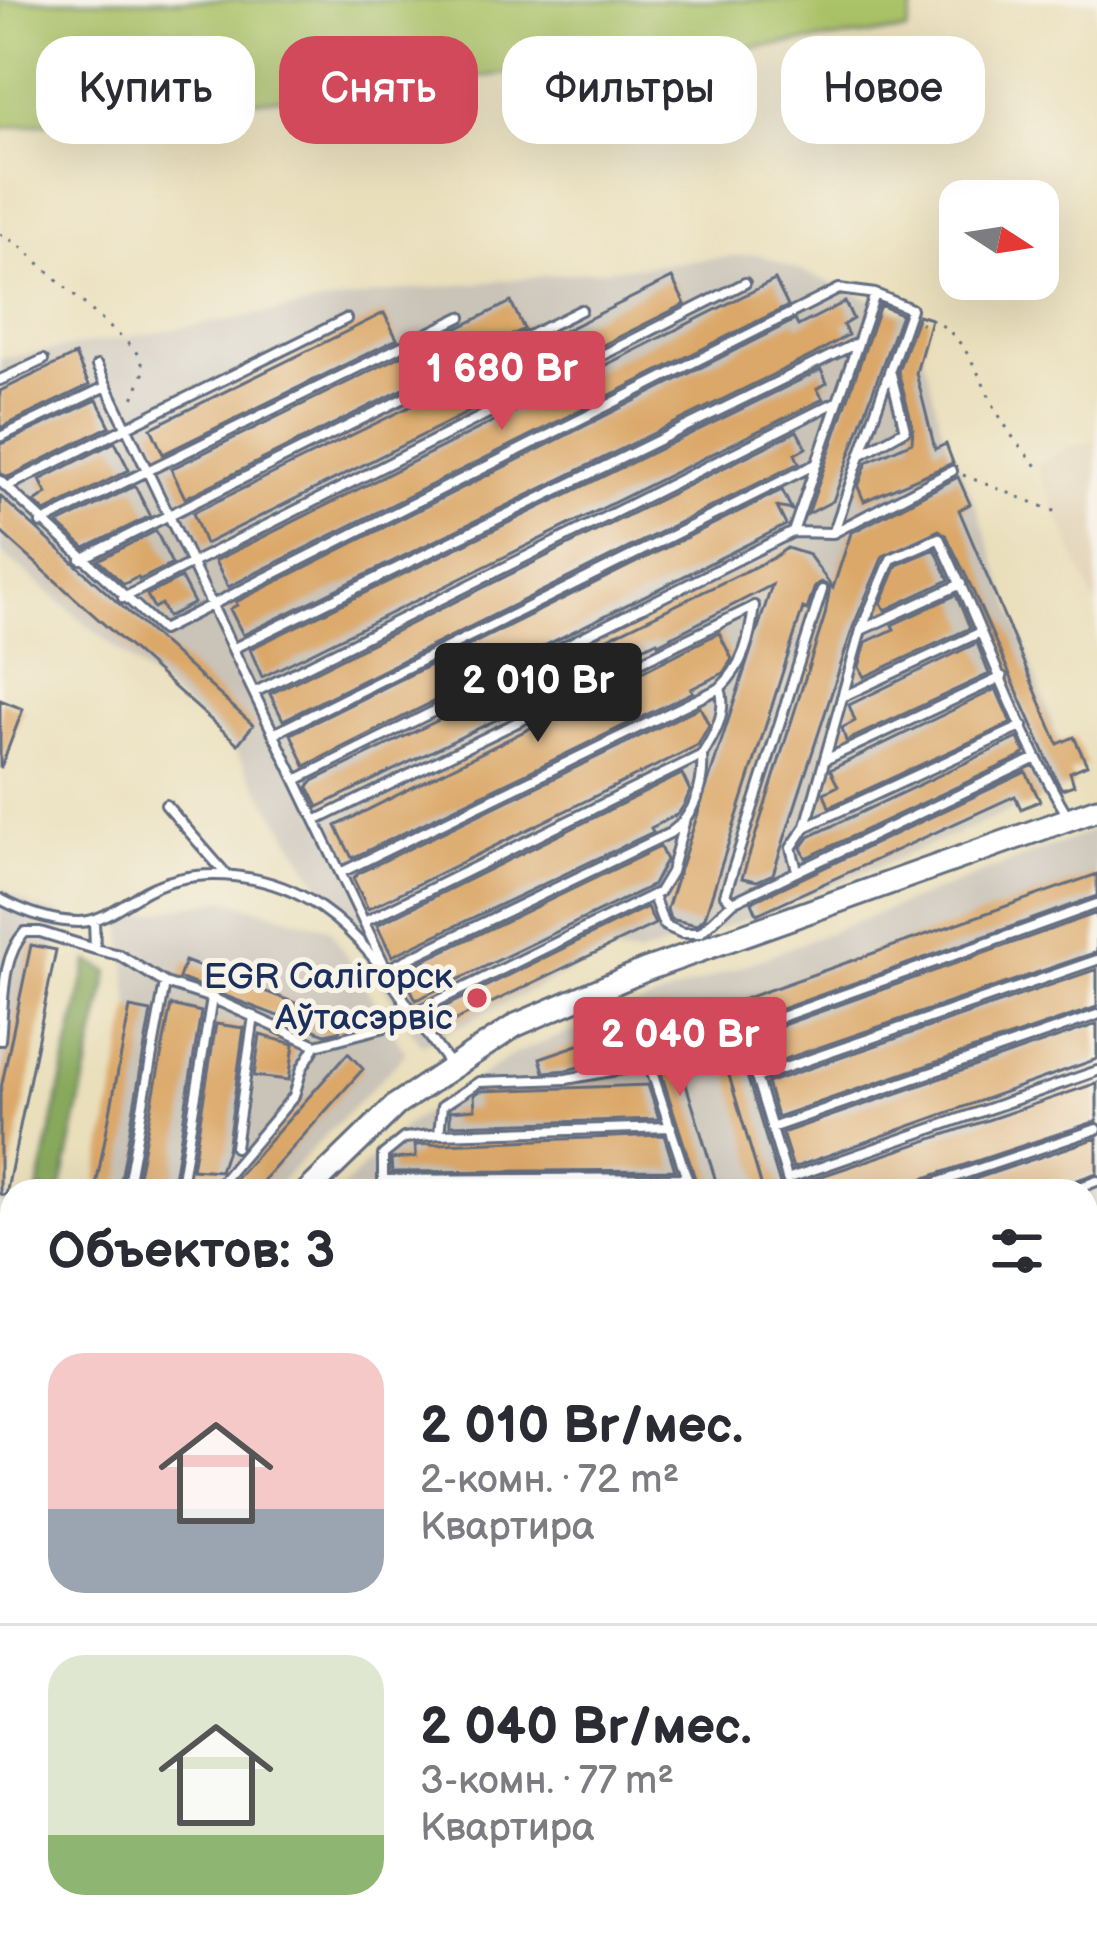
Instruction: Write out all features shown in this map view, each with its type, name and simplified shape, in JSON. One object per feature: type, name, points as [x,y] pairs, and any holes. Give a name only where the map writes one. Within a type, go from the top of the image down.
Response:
[{"type":"main road","points":[[320,1179],[396,1105],[516,1025],[645,970],[1097,809]]},
{"type":"lane","points":[[123,598],[745,283]]},
{"type":"lane","points":[[346,320],[128,430],[3,484],[162,630],[839,289],[875,294],[911,308],[833,532]]},
{"type":"lane","points":[[793,532],[875,294]]},
{"type":"lane","points":[[80,559],[581,310]]},
{"type":"lane","points":[[41,523],[461,317]]},
{"type":"lane","points":[[234,648],[857,343]]},
{"type":"lane","points":[[0,380],[43,359]]},
{"type":"lane","points":[[97,366],[395,987]]},
{"type":"lane","points":[[860,455],[904,430],[891,372]]},
{"type":"lane","points":[[0,436],[107,386]]},
{"type":"lane","points":[[255,692],[835,402]]},
{"type":"lane","points":[[275,733],[814,465]]},
{"type":"lane","points":[[298,779],[793,532],[833,532],[952,471]]},
{"type":"lane","points":[[797,870],[791,848],[806,826],[828,758],[861,630],[891,560],[939,538],[1034,759],[1070,819]]},
{"type":"lane","points":[[861,630],[961,584]]},
{"type":"lane","points":[[733,902],[725,895],[822,590]]},
{"type":"lane","points":[[317,820],[754,606],[750,637],[735,674],[720,688],[342,872]]},
{"type":"lane","points":[[842,697],[981,632]]},
{"type":"lane","points":[[828,758],[1002,677]]},
{"type":"lane","points":[[366,921],[702,755],[717,731],[724,696],[720,688]]},
{"type":"lane","points":[[806,826],[1023,726]]},
{"type":"lane","points":[[0,1040],[4,963],[25,932],[119,955],[165,983],[212,998],[316,1046],[385,1027],[659,892],[671,872],[704,777],[702,755]]},
{"type":"lane","points":[[652,896],[664,925],[682,933],[700,933],[733,902],[1034,759]]},
{"type":"lane","points":[[166,805],[225,873]]},
{"type":"lane","points":[[389,968],[684,824]]},
{"type":"lane","points":[[0,898],[25,912],[77,922],[94,920],[152,887],[225,873],[280,885],[322,908],[370,951],[452,1066]]},
{"type":"lane","points":[[1097,904],[742,1031],[787,1179],[1097,1071]]},
{"type":"lane","points":[[94,920],[95,949]]},
{"type":"lane","points":[[756,1078],[1097,960]]},
{"type":"lane","points":[[129,1179],[165,983]]},
{"type":"lane","points":[[182,1179],[212,998]]},
{"type":"lane","points":[[535,1179],[687,1178],[633,1014]]},
{"type":"lane","points":[[771,1128],[1097,1015]]},
{"type":"lane","points":[[235,1147],[254,1016]]},
{"type":"lane","points":[[224,1179],[294,1096],[302,1068],[316,1046]]},
{"type":"lane","points":[[439,1134],[442,1106],[479,1082],[566,1079],[651,1064]]},
{"type":"lane","points":[[383,1179],[383,1155],[404,1138],[671,1127]]},
{"type":"lane","points":[[949,1179],[1097,1129]]},
{"type":"path","points":[[0,234],[18,244],[135,350],[145,369],[123,418]]},
{"type":"path","points":[[907,321],[931,320],[946,326],[972,362],[1006,427],[1037,466]]},
{"type":"path","points":[[952,471],[1057,512]]},
{"type":"shaded area","points":[[758,254],[914,316],[941,425],[977,508],[1074,785],[766,913],[637,956],[609,952],[421,1045],[232,746],[0,551],[0,359],[398,291]]},
{"type":"shaded area","points":[[1097,441],[1097,609],[1037,466],[1066,448]]},
{"type":"shaded area","points":[[1097,829],[1097,1179],[351,1179],[406,1125],[514,1054]]},
{"type":"shaded area","points":[[0,888],[36,908],[62,914],[9,1179],[0,1179]]},
{"type":"shaded area","points":[[224,899],[329,928],[406,1053],[283,1179],[97,1179],[130,1008],[122,919]]},
{"type":"green space","points":[[0,0],[915,0],[907,31],[781,36],[781,44],[757,47],[757,36],[502,36],[502,74],[478,77],[478,36],[279,36],[279,98],[255,101],[255,36],[36,36],[36,124],[0,128]]},
{"type":"green space","points":[[88,961],[109,971],[64,1179],[41,1179]]},
{"type":"building","points":[[672,278],[685,304],[205,544],[193,513]]},
{"type":"building","points":[[775,280],[788,306],[228,587],[215,561]]},
{"type":"building","points":[[511,302],[524,329],[185,498],[171,469]]},
{"type":"building","points":[[845,302],[853,319],[843,325],[848,335],[813,355],[243,635],[230,609],[236,602],[795,320],[798,326]]},
{"type":"building","points":[[880,305],[901,314],[833,501],[808,514]]},
{"type":"building","points":[[384,313],[397,339],[163,454],[151,428]]},
{"type":"building","points":[[918,315],[931,319],[916,373],[935,449],[946,444],[953,463],[864,501],[858,487],[867,462],[912,442],[913,428],[898,371]]},
{"type":"building","points":[[75,355],[89,385],[0,428],[0,391]]},
{"type":"building","points":[[821,370],[827,383],[817,389],[823,399],[262,677],[250,649]]},
{"type":"building","points":[[97,400],[110,426],[8,477],[0,473],[0,445]]},
{"type":"building","points":[[797,431],[806,448],[795,454],[799,463],[283,720],[270,694]]},
{"type":"building","points":[[115,442],[129,470],[45,512],[35,502],[47,494],[40,480]]},
{"type":"building","points":[[958,477],[970,504],[959,510],[1058,744],[1074,737],[1087,765],[1070,772],[1074,785],[1062,789],[1057,781],[968,580],[939,530],[883,556],[853,627],[773,874],[757,881],[742,878],[825,615],[830,587],[821,582],[815,586],[807,610],[803,608],[705,917],[697,925],[670,919],[667,909],[772,585],[318,807],[308,787],[787,548],[809,555],[833,588],[851,533]]},
{"type":"building","points":[[135,486],[150,516],[85,548],[58,524]]},
{"type":"building","points":[[782,490],[792,510],[777,507],[786,525],[305,766],[291,734]]},
{"type":"building","points":[[0,496],[253,725],[238,744],[0,531]]},
{"type":"building","points":[[156,531],[172,564],[124,584],[98,560]]},
{"type":"building","points":[[935,549],[949,580],[885,610],[881,603],[897,565]]},
{"type":"building","points":[[181,578],[194,603],[167,617],[161,604],[154,608],[147,595]]},
{"type":"building","points":[[956,595],[970,628],[864,677],[859,667],[866,642]]},
{"type":"building","points":[[719,633],[732,659],[723,673],[691,689],[693,692],[352,858],[336,826]]},
{"type":"building","points":[[977,643],[989,674],[846,741],[842,728],[855,721],[849,705]]},
{"type":"building","points":[[996,689],[1011,723],[829,807],[824,793],[838,786],[830,770]]},
{"type":"building","points":[[0,700],[23,709],[1,767],[0,767]]},
{"type":"building","points":[[700,707],[709,725],[698,745],[368,909],[353,878],[359,873]]},
{"type":"building","points":[[1018,738],[1025,753],[1020,757],[806,858],[801,848],[809,837]]},
{"type":"building","points":[[1026,772],[1040,801],[1021,809],[1015,796],[757,914],[752,902]]},
{"type":"building","points":[[682,774],[690,791],[684,805],[678,814],[651,828],[653,832],[392,956],[377,925]]},
{"type":"building","points":[[660,847],[666,860],[653,885],[416,1000],[402,971]]},
{"type":"building","points":[[1097,874],[1097,896],[737,1025],[734,1033],[778,1179],[759,1179],[710,1011]]},
{"type":"building","points":[[647,907],[655,924],[435,1030],[428,1020],[426,1016]]},
{"type":"building","points":[[1097,913],[1097,952],[762,1067],[752,1036]]},
{"type":"building","points":[[31,945],[56,950],[9,1179],[0,1179],[0,1093]]},
{"type":"building","points":[[185,961],[343,1021],[339,1031],[325,1034],[179,978]]},
{"type":"building","points":[[1097,969],[1097,1007],[777,1117],[767,1083]]},
{"type":"building","points":[[171,1005],[201,1012],[174,1179],[137,1179]]},
{"type":"building","points":[[662,1007],[715,1179],[695,1179],[642,1014]]},
{"type":"building","points":[[130,1008],[151,1012],[121,1179],[97,1179]]},
{"type":"building","points":[[625,1017],[636,1050],[568,1070],[544,1072],[540,1058],[610,1034],[607,1024]]},
{"type":"building","points":[[216,1024],[244,1028],[220,1171],[192,1169]]},
{"type":"building","points":[[1097,1024],[1097,1059],[793,1168],[782,1133]]},
{"type":"building","points":[[260,1035],[294,1044],[289,1080],[254,1076]]},
{"type":"building","points":[[348,1053],[363,1069],[265,1179],[236,1179]]},
{"type":"building","points":[[1097,1083],[1097,1121],[922,1179],[813,1179]]},
{"type":"building","points":[[648,1085],[659,1119],[450,1125],[450,1111],[475,1109],[474,1095],[480,1091]]},
{"type":"building","points":[[664,1135],[675,1170],[392,1172],[391,1159],[416,1157],[415,1145]]},
{"type":"building","points":[[1097,1138],[1097,1173],[1080,1179],[975,1179]]},
{"type":"place","name":"EGR Салігорск Аўтасэрвіс","points":[[477,998]]}]
